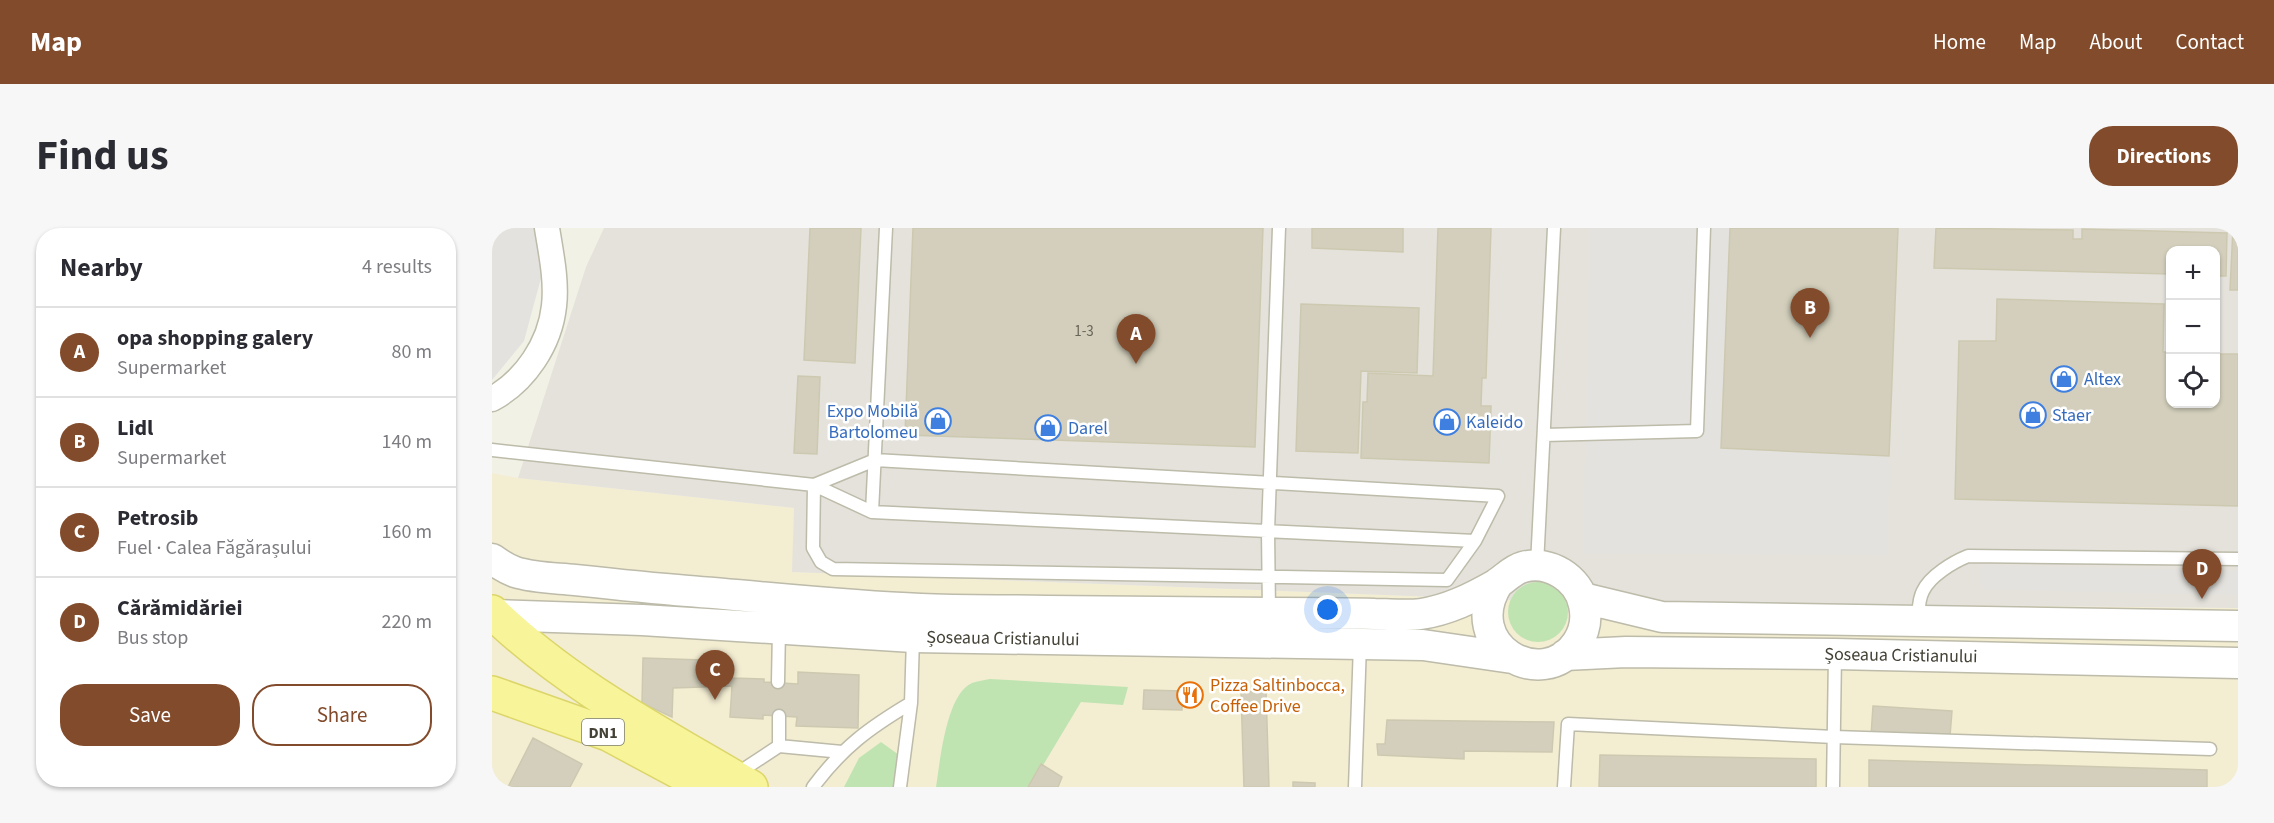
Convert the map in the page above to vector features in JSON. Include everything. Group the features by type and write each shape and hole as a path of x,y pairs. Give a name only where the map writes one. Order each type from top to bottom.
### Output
{"main road":[{"name":"DN1","path":"493,614 550,662 730,783"},
{"name":"DN1","path":"492,693 608,734 730,783"}],"street":[{"path":"492,399 526,371 543,345 554,307 553,272 547,228"},
{"name":"Șoseaua Cristianului","path":"492,559 512,571 532,576 921,609 1269,613 1421,614 1457,605 1498,583 1509,573 1522,567 1537,566"},
{"path":"1537,566 1552,568 1565,574 1576,585 1583,598 1586,614 1584,630 1576,644 1565,655"},
{"path":"1498,583 1489,602 1487,624 1500,649 1512,658"},
{"name":"Șoseaua Cristianului","path":"1583,598 1662,617 2238,626"},
{"name":"Șoseaua Cristianului","path":"493,614 642,620 913,637 1423,645 1539,664 1552,662 1565,655 1626,652 2238,663"}],"lane":[{"path":"872,512 886,228"},
{"path":"1269,613 1268,531 1279,228"},
{"path":"1537,566 1554,228"},
{"path":"1544,435 1697,431 1704,228"},
{"path":"492,450 814,484 872,512 1475,541"},
{"path":"874,460 1498,496 1475,541 1447,580 833,569 821,562 813,548 814,484 874,460"},
{"path":"1918,620 1919,602 1923,589 1950,564 1968,556 2238,559"},
{"path":"778,682 779,629"},
{"path":"900,787 911,703 913,637"},
{"path":"1355,787 1360,644"},
{"path":"1833,787 1835,654"},
{"path":"813,787 831,762 855,739 911,703"},
{"path":"779,716 779,746"},
{"path":"1564,787 1568,724 1834,737 2210,749"},
{"path":"730,783 779,746 842,752"}],"shaded area":[{"path":"492,228 534,228 544,267 524,341 492,380"},
{"path":"604,228 2238,228 2238,608 1540,601 792,572 794,508 518,478 586,267"},
{"path":"1590,228 1730,228 1721,448 1889,456 1887,555 1583,553"},
{"path":"492,473 518,478 794,508 793,572 1540,601 2238,608 2238,787 492,787"},
{"path":"1982,565 2238,571 2238,595 1981,589"}],"green space":[{"path":"1532,582 1544,582 1555,587 1563,595 1568,612 1566,624 1555,637 1544,642 1532,642 1521,637 1513,629 1508,618 1508,606 1513,595 1521,587"},
{"path":"990,679 1128,687 1123,705 1081,702 1030,787 936,787 942,746 956,700 972,683"},
{"path":"881,742 899,755 893,787 844,787 859,758"}],"building":[{"path":"810,228 861,228 855,363 804,360"},
{"path":"913,228 1263,228 1255,447 905,435"},
{"path":"1312,228 1403,228 1403,252 1312,248"},
{"path":"1438,228 1491,228 1486,378 1482,378 1481,406 1491,406 1489,463 1361,458 1363,402 1367,402 1368,373 1433,376"},
{"path":"1730,228 1898,228 1889,456 1721,448"},
{"path":"1936,228 2073,230 2073,239 2082,239 2082,229 2227,233 2226,276 2220,276 2220,246 2166,246 2166,274 1934,268"},
{"path":"2233,228 2238,228 2238,290 2230,290"},
{"name":"Altex","path":"1997,299 2164,304 2163,352 2166,352 2166,408 2220,408 2220,354 2238,354 2238,506 1955,499 1959,341 1996,341"},
{"path":"1301,304 1419,308 1417,373 1361,371 1358,453 1296,451"},
{"path":"798,376 820,377 817,454 794,453"},
{"path":"643,658 732,661 732,678 764,679 764,682 798,684 798,672 859,675 858,728 796,726 797,717 763,715 763,719 730,717 732,686 673,688 672,717 642,703"},
{"path":"1144,690 1182,691 1182,710 1143,709"},
{"path":"1266,691 1269,787 1244,787 1241,692"},
{"path":"1873,706 1952,711 1950,736 1871,736"},
{"path":"1387,720 1554,722 1552,752 1464,751 1464,759 1378,755 1377,744 1385,744"},
{"path":"533,738 582,764 570,787 508,787"},
{"path":"1600,755 1816,759 1816,787 1599,787"},
{"path":"1869,760 2207,770 2207,787 1869,787"},
{"path":"1041,764 1062,777 1058,787 1028,787"},
{"path":"1293,782 1315,783 1315,787 1293,787"}],"place":[{"name":"Lidl","path":"1810,338"},
{"name":"opa shopping galery","path":"1136,364"},
{"name":"Altex","path":"2064,379"},
{"name":"Staer","path":"2033,415"},
{"name":"Expo Mobilă Bartolomeu","path":"938,421"},
{"name":"Kaleido","path":"1447,422"},
{"name":"Darel","path":"1048,428"},
{"name":"Cărămidăriei","path":"2202,599"},
{"name":"Pizza Saltinbocca, Coffee Drive","path":"1190,695"},
{"name":"Petrosib","path":"715,700"}]}
